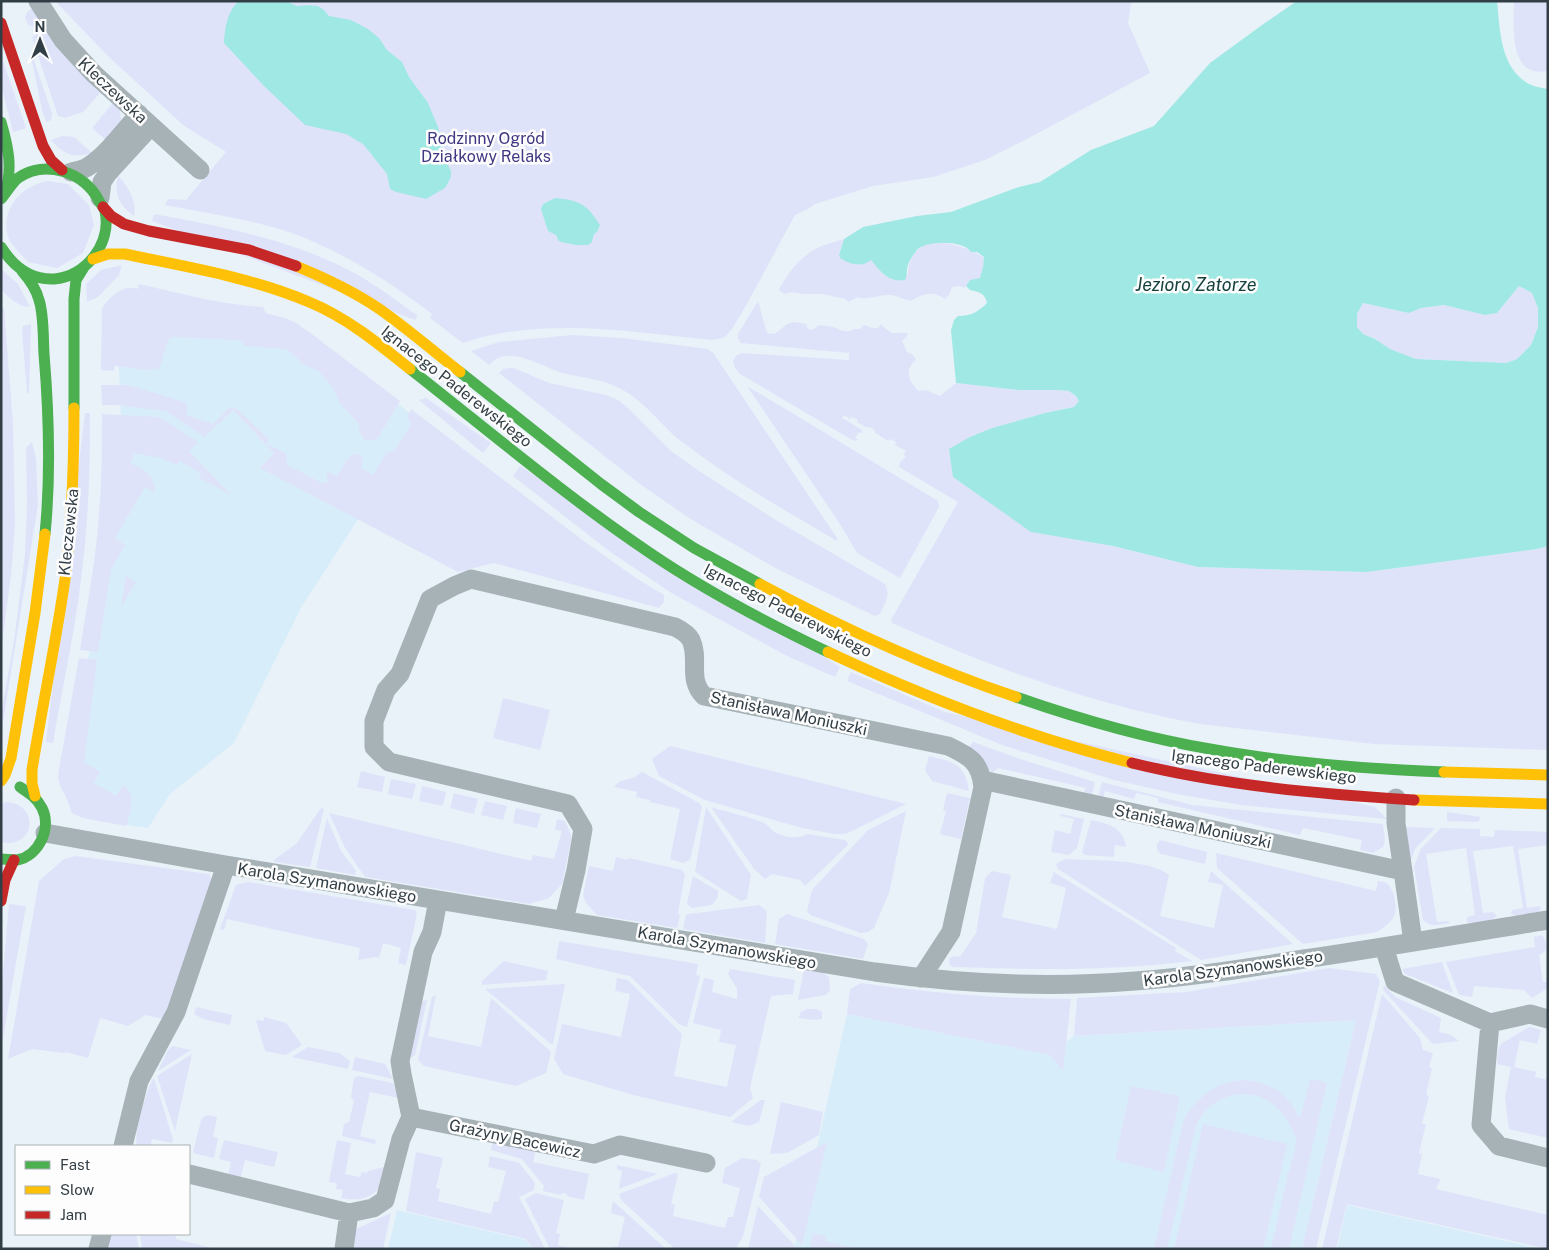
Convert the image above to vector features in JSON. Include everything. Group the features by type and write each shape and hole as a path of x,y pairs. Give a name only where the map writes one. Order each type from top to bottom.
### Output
{"main road":[{"path":"1,23 43,146 51,160 66,171"},
{"path":"1,122 10,155 10,178 2,197"},
{"path":"2,197 18,179 34,171 53,168 66,171"},
{"name":"Ignacego Paderewskiego","path":"66,171 85,180 111,216 124,224 265,254 314,273 352,291 396,321 606,488 650,520 699,551 773,592 872,640 938,668 1058,711 1120,730 1193,747 1263,757 1360,767 1446,773 1548,775"},
{"path":"22,271 49,279 68,276 84,267 99,250 104,234 106,218 101,202"},
{"name":"Kleczewska","path":"1,247 9,260 22,271 34,286 40,302 49,419 48,503 38,596 11,758 1,781"},
{"name":"Ignacego Paderewskiego","path":"93,259 108,254 125,254 238,278 291,294 326,310 373,340 581,504 659,560 765,620 857,665 924,694 1003,723 1083,749 1164,770 1246,784 1302,790 1396,798 1548,804"},
{"name":"Kleczewska","path":"45,833 46,815 35,796 32,770 60,607 70,530 74,471 74,299 76,280 84,267"},
{"path":"1,787 20,787 35,796"},
{"path":"1,859 14,860 22,858 39,845 45,833"},
{"path":"1,901 5,880 14,860"}],"street":[{"name":"Kleczewska","path":"38,1 53,26 76,55 109,89 200,170"},
{"path":"66,171 85,169 90,166 145,120"},
{"path":"101,202 102,182 145,120"},
{"name":"Stanisława Moniuszki","path":"564,920 584,829 568,804 388,762 374,747 374,721 386,690 400,674 430,600 454,586 471,579 676,627 691,640 696,683 704,696 948,746 966,755 976,764 982,780 1403,872"},
{"path":"921,978 951,932 983,787 982,780"},
{"path":"1396,798 1396,823 1412,942 1548,920"},
{"name":"Karola Szymanowskiego","path":"45,833 226,865 874,972 921,978 997,984 1075,984 1134,981 1196,976 1412,942"},
{"path":"123,1145 139,1081 176,1012 226,865"},
{"path":"190,1174 349,1213 373,1208 385,1200 401,1139 411,1117 400,1062 423,952 432,932 438,900"},
{"path":"1384,947 1395,982 1490,1023 1530,1014 1548,1019"},
{"path":"1490,1023 1482,1125 1499,1146 1548,1158"},
{"name":"Grażyny Bacewicz","path":"411,1117 594,1154 620,1144 706,1163"},
{"path":"344,1249 349,1213"},
{"path":"98,1249 102,1235"}],"shaded area":[{"path":"237,311 303,333 421,421 301,608 234,743 170,794 148,828 119,824 70,777 122,439 118,348"},
{"path":"847,1014 1050,1055 1074,1036 1356,1020 1302,1249 794,1249"},
{"path":"1347,1205 1541,1249 1337,1249"},
{"path":"397,1210 526,1240 531,1249 388,1249"}],"green space":[{"name":"Rodzinny Ogród Działkowy Relaks","path":"55,1 1134,1 1131,4 1128,23 1150,73 985,160 933,177 873,186 815,204 795,215 748,302 725,337 713,340 619,330 556,328 524,330 493,335 463,343 430,318 432,314 402,292 372,272 324,246 273,227 165,205 168,199 186,200 226,152 183,125 109,57"},
{"path":"1514,1 1548,1 1548,71 1535,71 1526,67 1520,59 1514,36"},
{"path":"31,9 34,10 101,92 83,112 65,118 58,116 32,37 36,35 32,25 29,26 25,18 27,12"},
{"path":"1,55 26,128 13,132 1,85"},
{"path":"31,57 33,58 52,113 51,120 46,122 42,110"},
{"path":"113,103 120,110 121,121 107,141 92,128"},
{"path":"62,136 74,137 92,153 74,155 64,152 51,140"},
{"path":"118,176 131,194 135,211 134,216 121,204 117,194"},
{"path":"48,181 68,184 89,205 94,225 83,253 57,268 28,262 8,237 6,227 10,208 15,200 38,183"},
{"path":"154,214 259,236 309,253 358,275 418,316 415,320 152,221"},
{"path":"844,239 839,255 846,261 871,260 908,275 911,261 921,247 939,243 959,246 984,258 982,274 980,278 970,280 964,288 960,286 952,287 945,299 941,296 928,294 919,296 911,301 887,295 858,297 849,302 845,299 823,294 792,292 784,294 779,290 790,272 811,251"},
{"path":"122,265 119,275 98,297 87,302 86,284 101,270"},
{"path":"1,269 18,284 30,307 18,304 1,290"},
{"path":"139,284 216,301 263,307 266,313 296,323 400,401 378,438 369,441 364,439 360,433 358,423 338,401 331,385 318,371 303,364 287,349 246,346 239,340 172,337 168,340 159,370 155,368 142,370 114,366 114,371 101,370 103,306 121,290 127,288 137,289"},
{"path":"1519,286 1532,293 1538,308 1538,327 1531,345 1517,359 1506,363 1416,359 1390,349 1363,334 1357,327 1357,314 1363,303 1409,313 1421,308 1444,305 1485,315 1497,313"},
{"path":"758,301 767,333 775,334 787,324 794,322 806,324 808,329 812,330 819,325 846,331 860,329 864,325 878,328 881,324 888,331 907,333 908,335 902,341 907,352 916,359 912,363 909,376 919,391 926,390 940,396 956,383 1019,390 1069,391 1076,396 1079,401 1074,407 992,428 970,437 953,477 1032,532 1113,546 1198,567 1367,572 1548,546 1548,750 1374,744 1200,724 1121,706 1043,683 967,655 892,623 891,620 958,502 899,467 900,462 906,457 904,454 906,451 895,445 896,442 890,439 888,441 874,432 875,430 857,422 858,420 852,417 850,419 844,415 842,419 862,430 862,433 859,432 855,438 858,440 854,441 740,374 735,368 733,361 741,353 849,360 849,353 741,343 738,334"},
{"path":"1,307 4,308 13,423 15,525 11,575 1,651"},
{"path":"31,324 29,393 27,393 22,331 23,326"},
{"path":"572,335 622,338 708,349 714,354 837,538 837,541 758,494 700,455 673,435 638,400 621,389 600,381 563,373 518,357 503,357 489,365 471,351 499,342"},
{"path":"514,368 549,383 606,395 618,400 671,451 699,471 774,519 885,584 887,596 880,614 875,616 777,569 689,518 640,484 499,373 503,369"},
{"path":"101,385 128,385 185,402 188,407 186,415 213,424 229,408 237,409 269,439 267,444 286,453 287,465 322,483 327,482 328,472 337,476 347,459 353,454 361,455 363,461 361,468 373,475 386,453 394,451 411,425 407,417 411,409 585,542 664,595 664,602 659,608 494,563 458,572 260,468 274,453 233,410 204,437 166,411 102,405"},
{"path":"747,386 938,501 939,507 900,578 857,553 840,524"},
{"path":"426,398 491,443 483,453 419,400"},
{"path":"85,413 90,413 90,450 85,543 70,653 53,743 46,742"},
{"path":"102,414 159,417 198,442 189,451 231,495 198,477 201,473 180,461 177,465 161,458 134,453 131,464 149,474 155,488 155,493 145,487 115,538 125,545 111,570 98,652 80,650 98,531"},
{"path":"32,442 36,458 38,505 1,734 1,714 14,641 25,554 27,505 26,448"},
{"path":"520,466 840,667 835,677 785,655 673,594 609,551 513,476"},
{"path":"126,576 136,582 121,607"},
{"path":"79,658 97,660 84,762 100,772 94,783 116,796 123,785 130,792 131,806 126,826 83,818 72,813 60,786 59,769"},
{"path":"851,672 945,712 1375,807 1387,819 1241,805 1177,794 1114,780 1002,745 847,681"},
{"path":"503,698 550,710 540,750 493,738"},
{"path":"973,742 1026,761 1095,782 1092,795 1084,793 1086,788 998,768 992,773 969,747"},
{"path":"670,746 906,804 848,833 834,834 802,828 705,800 659,776 652,759"},
{"path":"929,756 951,762 961,769 969,791 932,781 925,770"},
{"path":"361,771 385,777 382,792 357,787"},
{"path":"642,772 699,803 702,807 690,860 683,863 670,859 680,809 650,802 650,800 636,797 637,792 614,787 619,782 635,777"},
{"path":"391,779 416,784 412,799 388,794"},
{"path":"1102,782 1192,805 1383,824 1385,840 1383,847 1373,853 1360,850 1362,840 1303,828 1300,835 1158,802 1158,798 1136,793 1134,799 1105,791 1103,798 1098,797"},
{"path":"422,786 446,792 443,806 419,801"},
{"path":"454,793 478,799 474,814 450,808"},
{"path":"947,793 970,798 961,839 940,834 946,811 943,810"},
{"path":"485,801 507,806 503,820 481,815"},
{"path":"6,802 17,805 25,810 29,818 27,833 21,839 12,843 1,842 1,804"},
{"path":"706,807 751,875 747,899 741,901 695,872"},
{"path":"711,807 759,821 781,835 799,837 807,834 845,840 848,843 805,886 800,880 772,874 765,879 754,869"},
{"path":"321,808 324,809 310,867 274,862 274,860 297,843"},
{"path":"516,808 541,814 537,828 513,823"},
{"path":"906,811 889,893 874,928 868,932 861,933 810,915 807,911 812,890 868,830"},
{"path":"1447,812 1481,817 1478,822 1447,821"},
{"path":"329,813 531,861 533,855 554,859 562,831 555,830 557,819 565,821 571,835 571,841 562,884 549,898 529,904 365,877 345,848"},
{"path":"1061,814 1084,819 1077,848 1069,855 1051,852 1055,830 1070,834 1074,819 1060,816"},
{"path":"327,818 341,851 356,871 355,875 316,868"},
{"path":"1091,820 1109,825 1118,830 1122,834 1126,847 1115,845 1114,857 1085,855 1082,852"},
{"path":"1404,827 1435,828 1415,849 1410,864"},
{"path":"1441,828 1480,829 1480,836 1494,837 1495,830 1548,832 1548,845 1518,849 1527,908 1540,906 1539,912 1517,916 1511,914 1512,910 1523,908 1513,846 1473,851 1483,913 1493,912 1497,916 1483,922 1467,922 1467,917 1475,915 1466,848 1426,854 1437,922 1448,921 1450,923 1432,925 1423,920 1414,867 1420,850"},
{"path":"1160,840 1207,852 1205,864 1161,854 1157,848"},
{"path":"1216,853 1376,891 1378,881 1384,882 1389,885 1395,898 1396,908 1393,919 1377,932 1303,944 1217,868"},
{"path":"76,856 209,874 212,882 174,994 163,1019 146,1015 128,1026 100,1018 88,1058 66,1052 32,1049 8,1059 39,881 64,859"},
{"path":"616,857 628,860 629,858 682,870 685,874 677,928 597,915 587,904 583,896 589,866 613,871"},
{"path":"1065,859 1134,863 1160,870 1169,875 1160,916 1214,928 1223,885 1208,882 1211,871 1293,944 1201,960 1058,869 1056,864"},
{"path":"992,871 1011,875 1002,917 1057,929 1066,888 1050,883 1054,872 1176,948 1175,951 1192,961 1133,967 1073,969 953,967 949,964 950,958 954,956 960,957 976,933 985,878"},
{"path":"693,876 718,891 718,897 712,905 692,908 687,903"},
{"path":"248,882 415,910 417,914 406,965 398,963 401,948 383,943 379,958 358,960 360,948 227,919 224,930 220,929 236,885"},
{"path":"9,904 26,906 1,1049 1,995"},
{"path":"759,905 767,911 765,943 683,929 686,915 689,914"},
{"path":"787,914 864,939 868,944 863,959 775,944 779,919"},
{"path":"1542,935 1546,947 1545,951 1539,955 1543,982 1548,982 1548,988 1532,998 1524,990 1474,986 1472,997 1459,995 1446,962 1535,947 1534,937"},
{"path":"559,941 698,964 696,975 700,976 687,1027 679,1024 630,976 556,959"},
{"path":"504,961 548,971 546,980 482,985 482,981"},
{"path":"1442,962 1453,993 1405,974 1402,969"},
{"path":"1329,968 1376,974 1380,981 1316,1249 1302,1249 1356,1020 1074,1036 1077,998 1186,992"},
{"path":"730,969 795,980 793,994 771,996 750,1088 753,1098 730,1117 633,1095 563,1074 554,1059 562,1024 621,1037 630,994 615,991 617,978 628,980 682,1034 674,1076 727,1087 736,1045 719,1042 721,1030 693,1023 704,978 714,980 712,992 737,999 737,989 728,974"},
{"path":"804,969 814,970 829,977 830,991 825,995 798,1000"},
{"path":"861,983 966,995 1071,999 1063,1071 1050,1055 847,1014 850,989"},
{"path":"565,984 553,1044 485,989"},
{"path":"1384,985 1395,997 1441,1018 1439,1032 1451,1035 1459,1041 1433,1044 1383,990"},
{"path":"1382,994 1420,1038 1423,1050 1433,1053 1429,1067 1432,1068 1426,1095 1429,1096 1422,1124 1426,1124 1419,1153 1422,1154 1418,1174 1441,1179 1436,1189 1548,1215 1548,1249 1347,1204 1336,1249 1322,1249"},
{"path":"436,995 428,1036 481,1047 491,998 551,1052 546,1073 516,1086 424,1066 418,1060 432,997"},
{"path":"427,1000 415,1055 406,1058 417,1003"},
{"path":"196,1007 232,1015 230,1025 203,1019 194,1014"},
{"path":"807,1009 817,1009 822,1012 822,1019 798,1018 801,1012"},
{"path":"264,1017 286,1023 302,1045 286,1055 265,1051 256,1020 264,1021"},
{"path":"1529,1027 1541,1030 1537,1044 1520,1040 1514,1067 1536,1072 1535,1077 1548,1080 1548,1138 1509,1129 1505,1097 1511,1067 1497,1064 1498,1051 1501,1044"},
{"path":"172,1046 191,1050 158,1071 168,1050"},
{"path":"308,1047 339,1053 350,1061 348,1069 292,1057"},
{"path":"192,1054 175,1131 157,1076"},
{"path":"355,1057 385,1064 393,1079 352,1070"},
{"path":"358,1076 393,1083 398,1098 370,1092 360,1136 376,1140 375,1144 342,1136 344,1124 349,1122 354,1101 351,1097 354,1078"},
{"path":"154,1078 173,1139 172,1143 152,1139 150,1145 137,1145 141,1111"},
{"path":"1310,1079 1327,1083 1289,1249 1271,1249 1295,1149 1295,1136 1289,1123 1279,1110 1268,1101 1255,1096 1241,1094 1228,1096 1215,1103 1205,1112 1196,1126 1167,1249 1154,1249 1183,1122 1190,1109 1211,1090 1223,1084 1250,1081 1264,1084 1278,1091 1288,1100 1300,1118"},
{"path":"1131,1086 1180,1096 1164,1172 1115,1160"},
{"path":"761,1100 765,1100 759,1122 749,1126 731,1122"},
{"path":"781,1102 823,1112 819,1135 787,1153 770,1154"},
{"path":"208,1115 217,1117 213,1137 218,1138 214,1158 193,1153 201,1120"},
{"path":"1203,1124 1287,1144 1263,1249 1174,1249"},
{"path":"224,1140 278,1152 274,1167 245,1160 240,1179 228,1176 231,1162 219,1159"},
{"path":"337,1140 351,1143 345,1174 360,1177 362,1172 367,1173 368,1171 384,1167 381,1184 369,1196 358,1199 341,1198 343,1190 336,1189 337,1183 329,1182"},
{"path":"493,1140 536,1150 533,1162 589,1174 584,1200 567,1196 567,1194 562,1193 561,1195 543,1191 544,1186 522,1159 491,1150"},
{"path":"827,1142 802,1245 759,1197 764,1177"},
{"path":"416,1152 443,1158 436,1188 440,1189 438,1201 491,1214 494,1201 498,1202 506,1171 488,1167 490,1156 519,1163 535,1183 534,1190 519,1197 545,1249 532,1249 526,1239 406,1211"},
{"path":"742,1158 757,1160 761,1164 743,1236 736,1249 675,1249 621,1200 619,1194 675,1173 678,1174 671,1204 675,1205 673,1216 725,1228 728,1217 733,1217 740,1188 722,1183 725,1168"},
{"path":"617,1165 658,1174 619,1189 622,1171 617,1169"},
{"path":"536,1193 564,1200 556,1233 560,1234 558,1245 573,1249 550,1249 525,1199"},
{"path":"613,1201 666,1249 613,1249 613,1246 618,1247 625,1217 611,1213"},
{"path":"758,1206 797,1248 797,1249 748,1249"},
{"path":"391,1213 383,1249 352,1247 354,1230"},
{"path":"813,1233 826,1236 825,1241 857,1249 810,1249"},
{"path":"110,1235 136,1235 139,1249 108,1249"},
{"path":"140,1235 176,1236 176,1239 216,1249 142,1249"}],"water":[{"path":"239,1 286,1 297,6 318,6 329,16 351,20 368,29 379,38 387,50 402,62 409,77 428,103 438,127 445,159 451,171 451,177 445,188 426,199 396,192 390,189 387,174 363,144 346,134 305,125 263,85 224,43 229,15"},
{"name":"Jezioro Zatorze","path":"1297,1 1497,1 1503,47 1512,68 1519,77 1529,84 1548,89 1548,546 1367,572 1198,567 1113,546 1031,532 953,477 949,449 970,437 992,428 1074,407 1079,401 1069,391 1019,390 956,383 951,330 954,320 958,316 974,313 987,303 983,295 970,290 966,286 970,280 980,278 984,257 977,252 971,252 960,245 944,243 935,243 921,247 916,251 909,263 905,280 894,280 886,276 871,260 864,264 856,264 840,258 839,255 844,239 863,227 917,216 951,212 1019,187 1040,182 1091,150 1154,126 1210,63","holes":["1519,286 1532,293 1538,308 1538,327 1531,345 1517,359 1506,363 1416,359 1390,349 1363,334 1357,327 1357,314 1363,303 1409,313 1421,308 1444,305 1485,315 1497,313"]},
{"path":"555,198 582,204 591,212 600,225 594,234 592,242 588,245 576,245 561,242 556,235 548,231 541,209 543,204"}],"traffic: fast":[{"path":"1,122 9,157 9,175 5,193"},
{"path":"1,199 18,178 29,172 52,169 74,176 84,182 93,191 105,210 106,223 104,235 94,256 86,265 66,277 45,279 30,274 17,266 1,247"},
{"path":"74,408 74,299 76,280 84,267"},
{"path":"22,271 36,292 43,319 49,444 45,534"},
{"path":"410,369 558,487 650,553 737,606 828,652"},
{"path":"460,372 639,512 694,548 760,584"},
{"path":"1016,697 1112,727 1210,749 1327,765 1444,772"},
{"path":"1,859 17,860 25,857 32,853 42,840 45,824 42,808 30,794 20,787"}],"traffic: slow":[{"path":"93,259 108,254 125,254 241,279 287,293 323,308 349,323 410,369"},
{"path":"296,266 338,285 378,308 460,372"},
{"path":"35,796 32,770 65,579 72,494 74,408"},
{"path":"1,781 11,758 35,613 45,534"},
{"path":"760,584 885,646 950,673 1016,697"},
{"path":"828,652 902,685 1016,729 1132,763"},
{"path":"1444,772 1548,775"},
{"path":"1414,800 1548,804"}],"traffic: jam":[{"path":"1,23 43,146 51,160 62,170"},
{"path":"103,207 111,216 124,224 149,231 249,250 296,266"},
{"path":"1132,763 1202,778 1273,788 1414,800"},
{"path":"1,901 5,880 14,860"}]}
